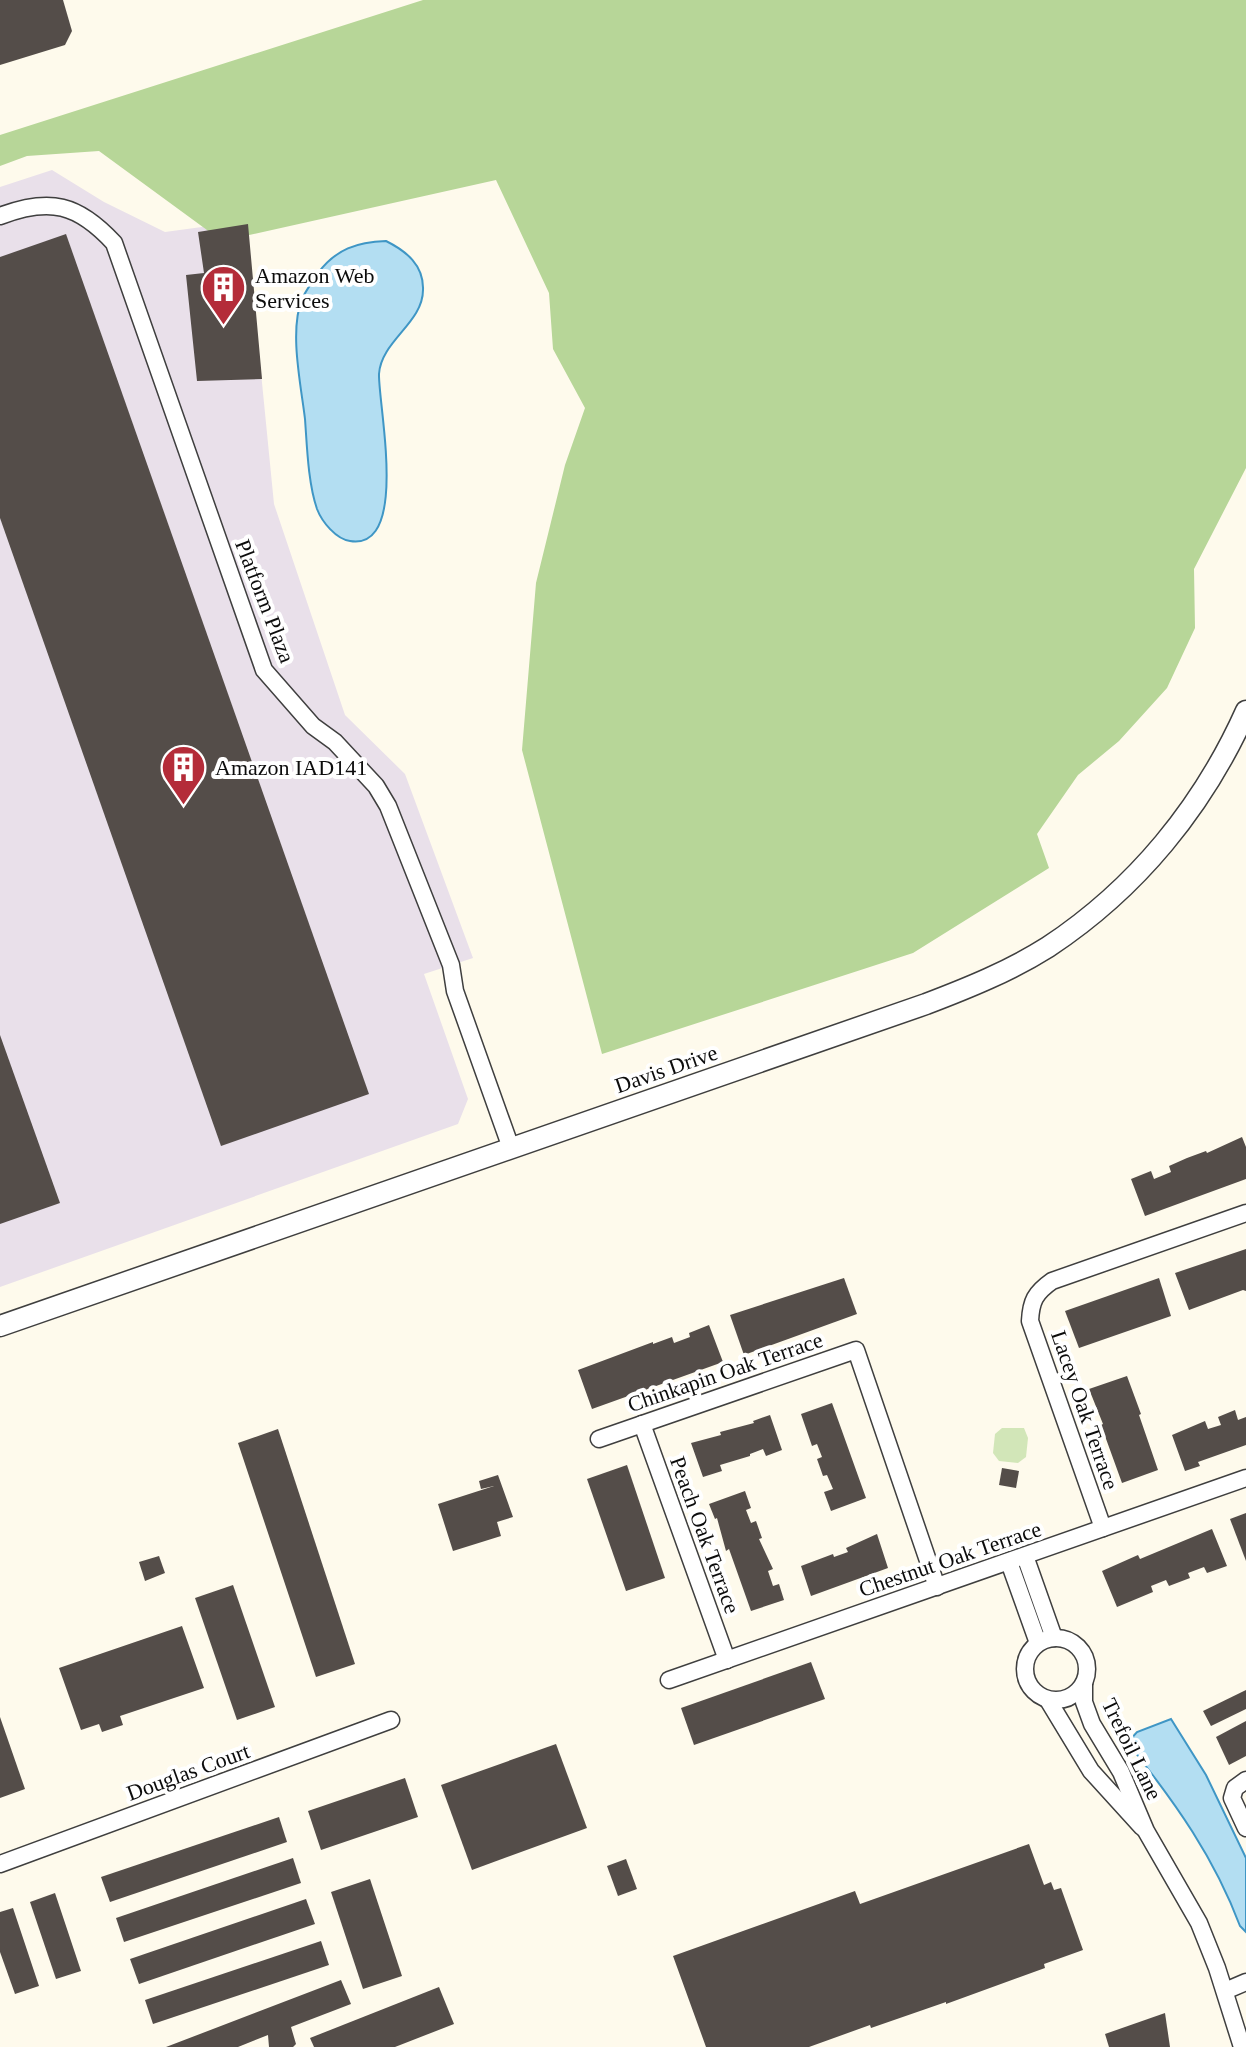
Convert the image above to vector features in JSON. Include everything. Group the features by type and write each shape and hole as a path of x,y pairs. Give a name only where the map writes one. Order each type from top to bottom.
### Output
{"street":[{"name":"Platform Plaza","path":"0,216 35,205 53,204 72,210 88,220 114,243 264,670 313,726 361,767 388,806 451,965 455,991 511,1148"},
{"name":"Davis Drive","path":"0,1326 926,1004 1010,968 1082,923 1129,883 1159,852 1199,797 1246,711"},
{"name":"Lacey Oak Terrace","path":"1103,1528 1030,1321 1031,1302 1052,1281 1246,1213"},
{"name":"Chinkapin Oak Terrace","path":"599,1439 856,1350 937,1587"},
{"name":"Peach Oak Terrace","path":"642,1424 727,1660"},
{"name":"Chestnut Oak Terrace","path":"669,1680 1246,1478"},
{"path":"1025,1556 1046,1641"},
{"path":"1009,1562 1046,1641"},
{"name":"Trefoil Lane","path":"1146,1831 1091,1771 1048,1700 1031,1689 1026,1680 1026,1659 1046,1641 1068,1640 1084,1654 1087,1664 1084,1702 1092,1724 1121,1772 1146,1831 1199,1923 1242,2047"},
{"name":"Trefoil Lane","path":"1048,1700 1068,1698 1084,1684"},
{"name":"Douglas Court","path":"0,1864 391,1720"},
{"path":"1246,1780 1232,1793 1246,1828"},
{"path":"1225,1991 1246,1982"}],"shaded area":[{"path":"52,170 104,202 165,232 246,221 274,504 345,715 405,774 473,958 424,974 468,1099 458,1124 0,1287 0,187"}],"green space":[{"path":"423,0 1246,0 1246,468 1194,569 1195,628 1167,688 1119,741 1078,775 1037,834 1049,868 913,953 602,1054 522,750 536,583 565,465 585,408 553,349 549,293 496,180 222,241 99,151 27,156 0,166 0,135"},
{"path":"1002,1428 1024,1428 1028,1438 1026,1457 1018,1463 999,1461 993,1453 995,1434"}],"water":[{"path":"386,241 400,249 417,266 423,290 416,312 381,362 379,374 387,472 380,523 368,538 350,541 340,537 326,524 314,499 296,326 302,299 318,273 332,258 348,248"},
{"path":"1171,1719 1206,1775 1246,1858 1246,1932 1240,1926 1193,1832 1131,1747 1129,1741 1137,1732"}],"building":[{"path":"0,0 63,0 72,31 65,45 0,65"},
{"name":"Amazon Web Services","path":"248,224 262,379 197,381 186,275 204,273 198,232"},
{"name":"Amazon IAD141","path":"66,234 369,1094 221,1146 0,518 0,257"},
{"path":"0,1035 60,1203 0,1224"},
{"path":"1242,1137 1246,1147 1246,1179 1145,1216 1131,1179 1151,1171 1154,1179 1171,1172 1169,1166"},
{"path":"1246,1249 1246,1291 1189,1310 1175,1273"},
{"path":"844,1278 857,1314 744,1355 730,1315"},
{"path":"1159,1278 1171,1316 1079,1348 1065,1311"},
{"path":"709,1325 723,1362 592,1409 578,1370 653,1342 672,1337 674,1343"},
{"path":"1127,1376 1158,1470 1122,1483 1089,1389"},
{"path":"832,1403 866,1498 831,1511 824,1492 833,1489 827,1475 823,1476 817,1459 822,1457 817,1444 812,1446 801,1414"},
{"path":"1235,1410 1238,1420 1246,1417 1246,1445 1198,1462 1200,1466 1185,1471 1172,1435 1205,1421 1208,1429 1221,1425 1218,1417"},
{"path":"770,1415 782,1450 766,1456 763,1449 720,1465 722,1471 703,1477 691,1443 721,1435 720,1432 754,1423"},
{"path":"278,1429 355,1664 316,1677 238,1443"},
{"path":"627,1465 665,1578 626,1591 587,1479"},
{"path":"1002,1468 1019,1471 1016,1488 999,1485"},
{"path":"498,1475 513,1517 497,1522 501,1536 453,1551 438,1504 494,1486 481,1489 479,1481"},
{"path":"745,1491 751,1508 746,1510 751,1523 756,1521 762,1538 759,1539 773,1569 768,1571 773,1586 779,1584 784,1600 751,1611 709,1504"},
{"path":"1246,1513 1246,1561 1230,1519"},
{"path":"1212,1529 1227,1566 1207,1573 1204,1567 1188,1573 1190,1578 1169,1586 1166,1580 1151,1586 1153,1592 1117,1607 1102,1571"},
{"path":"877,1534 888,1568 811,1596 801,1566 848,1552 846,1548"},
{"path":"159,1556 165,1573 145,1581 139,1562"},
{"path":"233,1585 275,1707 237,1720 195,1598"},
{"path":"182,1626 204,1688 120,1716 123,1725 102,1732 99,1724 81,1730 59,1668"},
{"path":"811,1662 825,1699 694,1745 681,1708"},
{"path":"1246,1690 1246,1709 1211,1726 1203,1711"},
{"path":"0,1717 25,1789 0,1798"},
{"path":"1246,1721 1246,1756 1229,1765 1216,1737"},
{"path":"556,1744 587,1828 472,1870 441,1785"},
{"path":"405,1778 418,1817 321,1850 308,1811"},
{"path":"279,1817 287,1842 110,1902 101,1877"},
{"path":"1029,1844 1044,1885 1051,1882 1054,1890 1061,1888 1083,1950 1044,1964 1045,1968 946,2004 871,2028 870,2025 809,2047 706,2047 673,1956 855,1891 860,1904"},
{"path":"293,1858 301,1883 124,1942 116,1918"},
{"path":"626,1859 637,1889 618,1896 607,1866"},
{"path":"370,1879 402,1976 363,1989 331,1892"},
{"path":"55,1893 81,1971 56,1979 30,1902"},
{"path":"306,1899 315,1924 139,1984 130,1959"},
{"path":"13,1908 39,1986 15,1994 0,1952 0,1912"},
{"path":"321,1941 329,1965 153,2024 145,2000"},
{"path":"341,1980 351,2004 291,2027 296,2044 293,2047 269,2047 268,2035 238,2047 166,2047"},
{"path":"439,1987 454,2024 395,2047 314,2047 310,2038"},
{"path":"1165,2013 1170,2047 1109,2047 1105,2034"}],"place":[{"name":"Amazon Web Services","path":"224,327"},
{"name":"Amazon IAD141","path":"184,806"}]}
